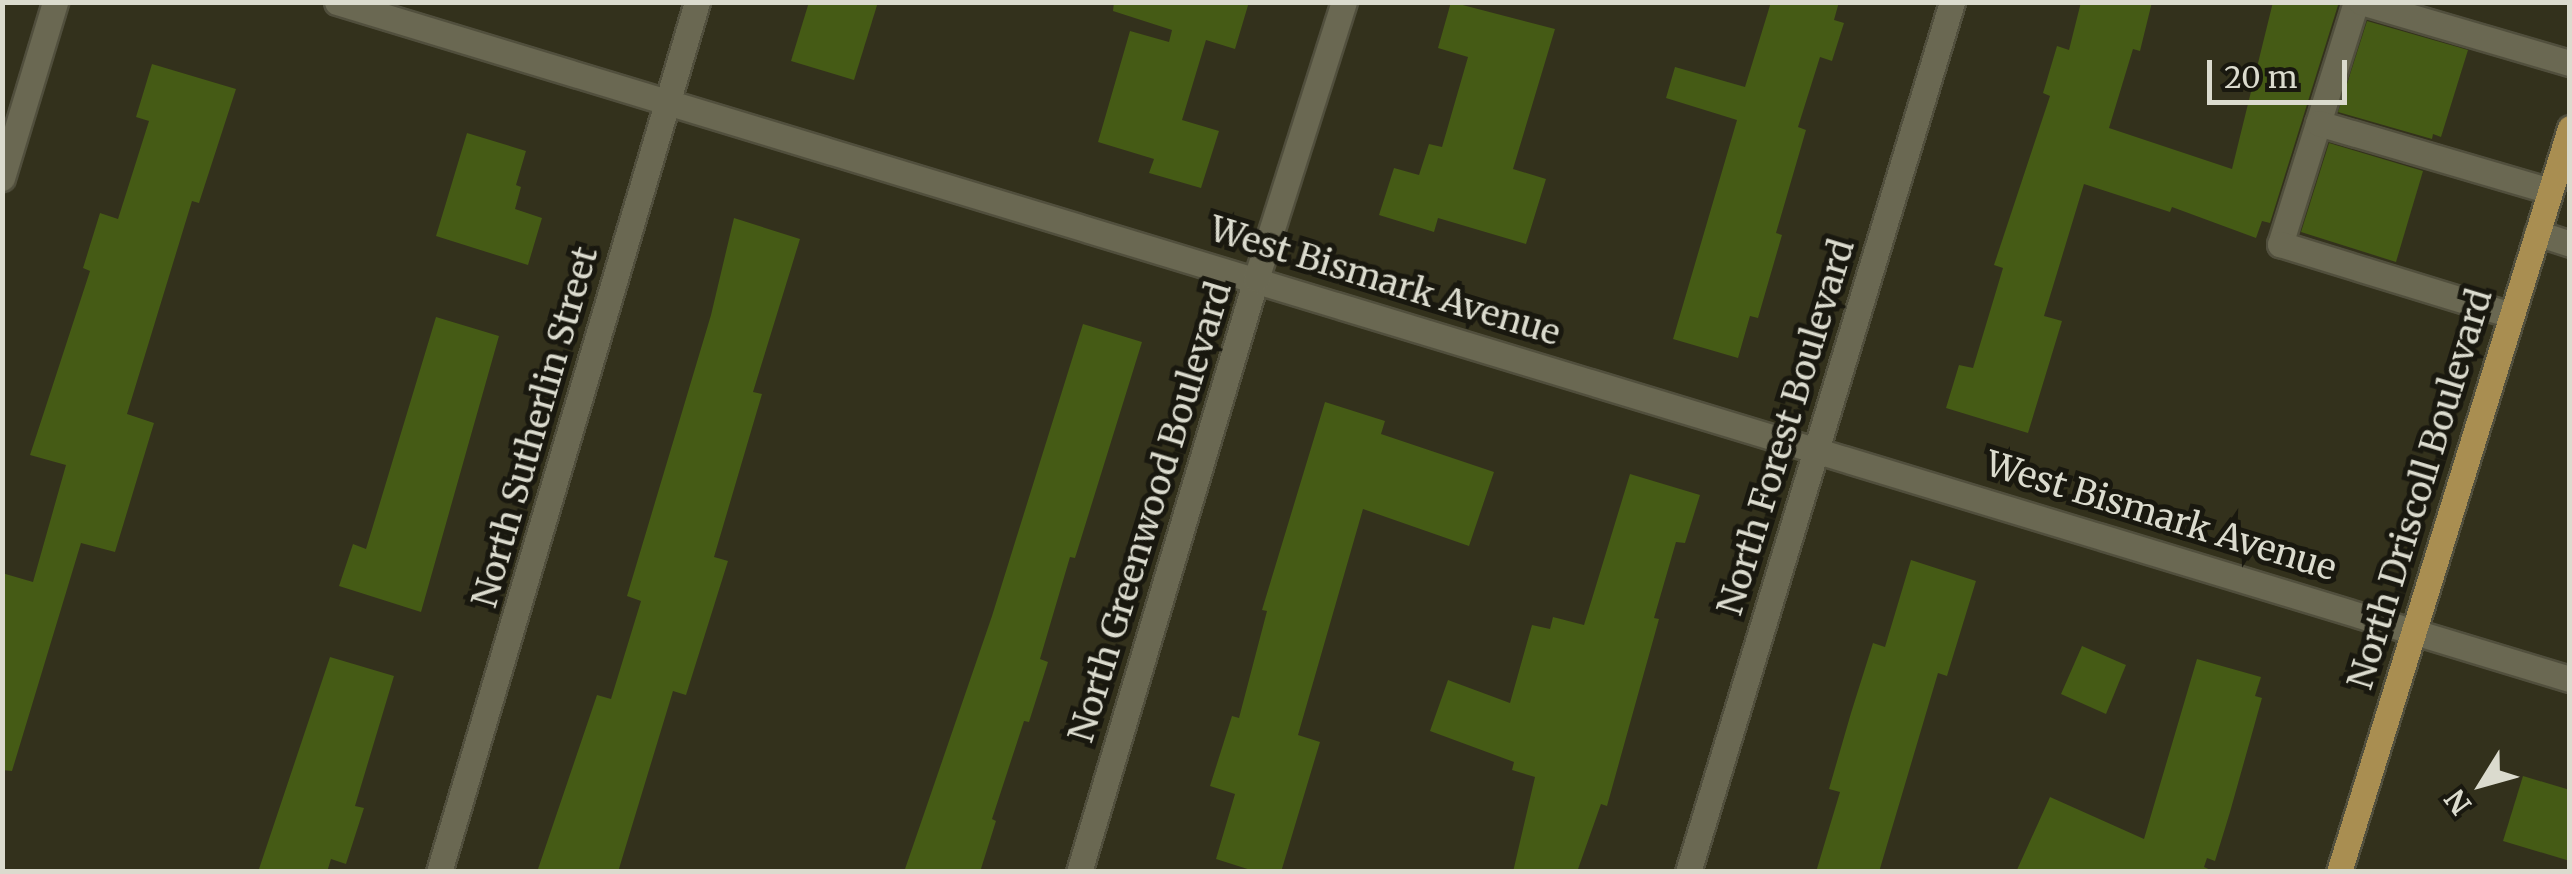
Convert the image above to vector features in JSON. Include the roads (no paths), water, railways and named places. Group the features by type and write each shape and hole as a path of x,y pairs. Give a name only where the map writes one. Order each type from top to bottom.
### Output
{"main road":[{"name":"North Driscoll Boulevard","path":"2339,872 2570,128"}],"street":[{"path":"2,178 55,2"},
{"name":"West Bismark Avenue","path":"338,2 666,105 1256,279 2570,679"},
{"name":"North Sutherlin Street","path":"439,872 697,2"},
{"name":"North Greenwood Boulevard","path":"1080,872 1256,279 1344,2"},
{"name":"North Forest Boulevard","path":"1688,872 1952,2"},
{"path":"2511,316 2280,244 2358,2 2570,64"},
{"path":"2318,124 2550,191"},
{"path":"2537,233 2570,244"}]}
